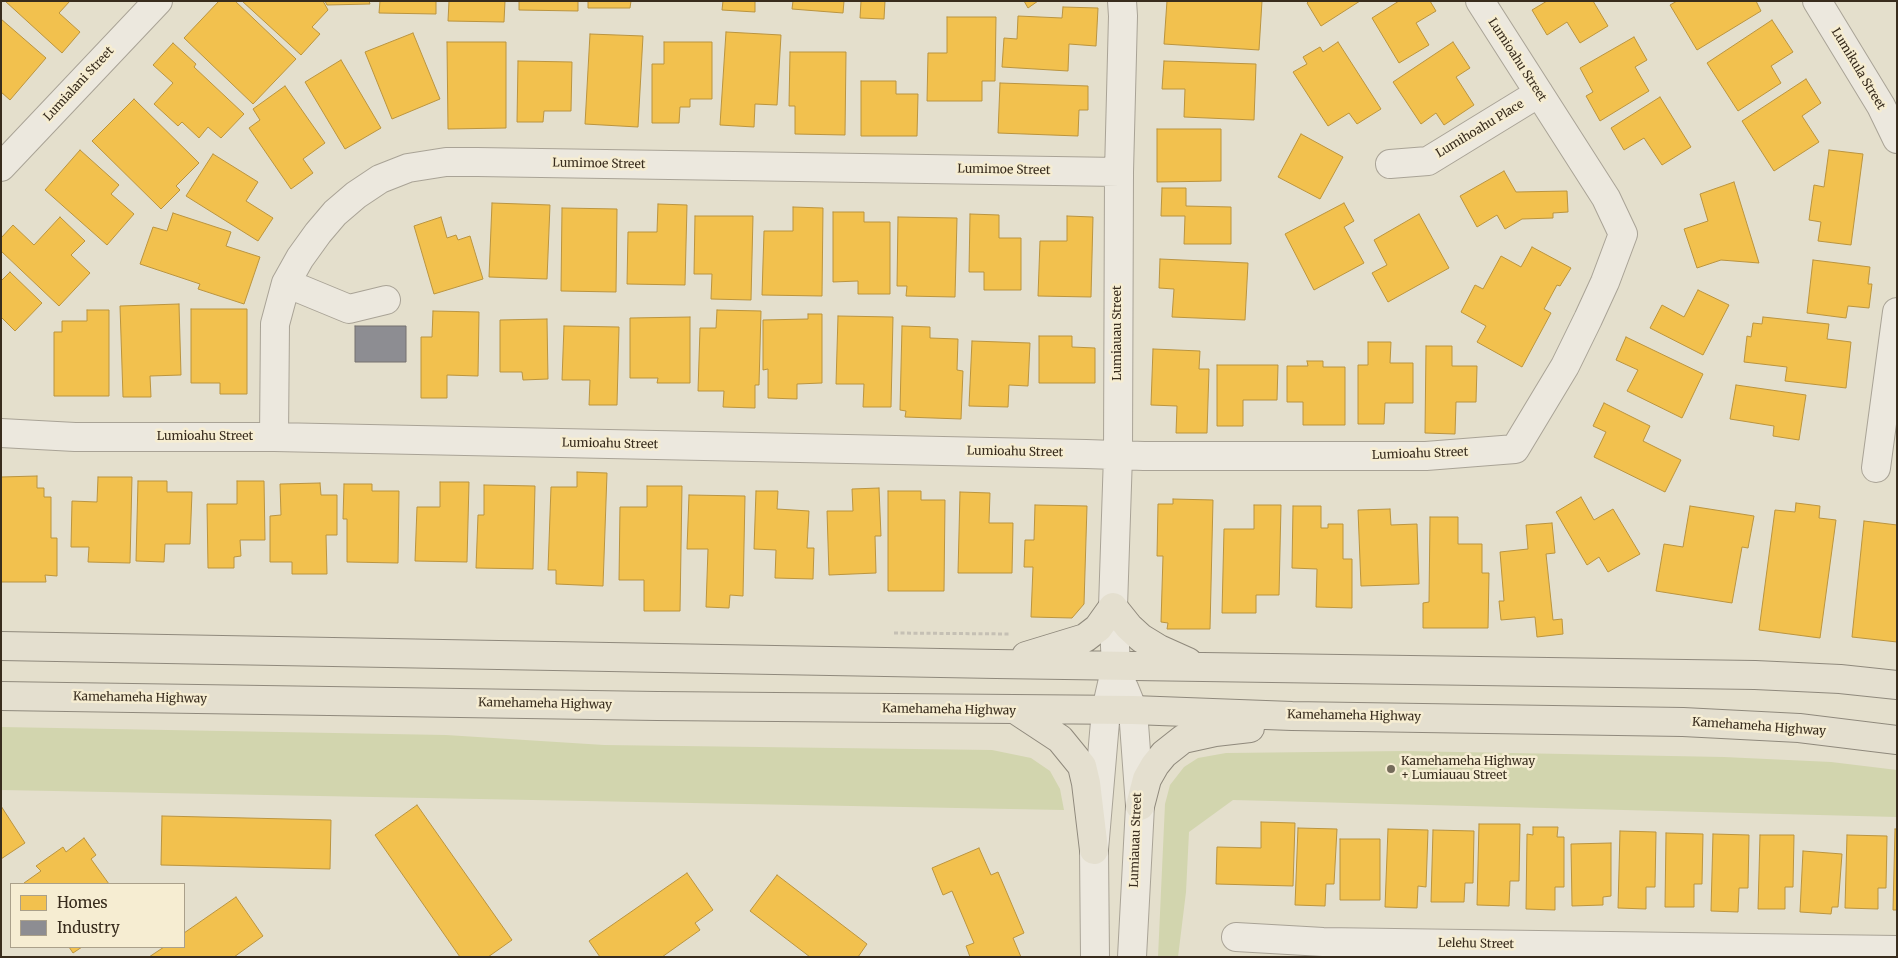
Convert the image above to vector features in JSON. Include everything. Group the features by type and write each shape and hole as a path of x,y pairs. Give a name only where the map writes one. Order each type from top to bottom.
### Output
{"main road":[{"path":"996,664 1085,638 1098,628 1113,607 1129,627 1141,638 1159,649 1196,666"},
{"path":"1,646 1116,666 1755,675 1840,679 1897,685"},
{"name":"Kamehameha Highway","path":"1,696 1133,710 1292,716 1684,722 1799,728 1897,740"},
{"path":"1016,710 1060,739 1082,766 1086,783 1094,850"},
{"path":"1140,806 1147,779 1154,765 1164,754 1183,739 1215,732 1256,728 1292,716"}],"street":[{"name":"Lumialani Street","path":"1,167 158,1"},
{"name":"Lumiauau Street","path":"1096,957 1094,850 1106,710 1116,666 1113,607 1118,455 1122,1"},
{"name":"Lumioahu Street","path":"1,433 75,437 274,437 1118,455 1426,456 1515,449 1565,366 1605,282 1623,234 1606,198 1480,1"},
{"name":"Lumikula Street","path":"1817,1 1881,106 1897,139"},
{"name":"Lumihoahu Place","path":"1390,164 1428,161 1539,93"},
{"name":"Lumimoe Street","path":"274,437 275,324 286,284 300,258 335,213 356,195 380,179 408,168 446,162 1119,172"},
{"path":"286,284 349,309 386,300"},
{"path":"1876,468 1897,312"},
{"name":"Lumiauau Street","path":"1116,666 1133,710 1140,806 1132,957"},
{"name":"Lelehu Street","path":"1236,936 1322,949 1571,952 1897,950"}],"path":[{"path":"894,633 1018,634"}],"green space":[{"path":"1,727 446,735 604,745 992,750 1031,758 1050,771 1060,789 1064,810 1,790"},
{"path":"1405,751 1724,757 1831,762 1897,770 1897,817 1233,800 1189,832 1186,892 1178,957 1158,957 1165,804 1170,785 1184,767 1198,758 1226,753"}],"building: Homes":[{"path":"5,1 70,1 59,13 80,32 62,53"},
{"path":"219,1 235,1 296,59 253,104 184,38"},
{"path":"242,1 323,1 328,10 312,27 320,34 301,55"},
{"path":"325,1 369,1 370,4 327,5"},
{"path":"380,1 436,1 436,14 379,13"},
{"path":"449,1 505,1 504,22 448,21"},
{"path":"519,1 578,1 578,11 519,10"},
{"path":"588,1 631,1 630,8 588,8"},
{"path":"723,1 755,1 755,12 722,10"},
{"path":"793,1 844,1 843,13 792,9"},
{"path":"861,1 885,1 884,19 860,18"},
{"path":"1024,1 1038,1 1028,8"},
{"path":"1167,1 1262,1 1259,50 1164,44"},
{"path":"1309,1 1360,1 1321,26 1307,3"},
{"path":"1399,1 1430,1 1436,11 1416,23 1429,45 1399,63 1372,18"},
{"path":"1547,1 1593,1 1608,26 1580,43 1567,22 1547,35 1532,10"},
{"path":"1677,1 1756,1 1761,11 1697,50 1670,5"},
{"path":"1063,7 1098,8 1096,46 1069,44 1068,71 1002,67 1004,38 1017,39 1018,16 1062,18"},
{"path":"947,17 996,17 995,81 982,81 982,101 927,101 928,53 947,53"},
{"path":"1,19 46,58 10,100 1,92"},
{"path":"1772,20 1793,52 1771,66 1781,83 1738,111 1707,63"},
{"path":"726,32 781,35 777,105 755,104 754,127 720,125"},
{"path":"413,33 440,99 392,119 365,52"},
{"path":"590,34 643,36 638,127 585,124"},
{"path":"1634,37 1647,60 1635,67 1649,91 1600,121 1586,96 1593,92 1580,68"},
{"path":"447,42 506,42 506,128 448,129"},
{"path":"664,42 712,42 712,99 690,99 690,107 680,107 679,123 652,123 652,64 664,64"},
{"path":"1338,42 1381,109 1357,124 1349,113 1328,126 1293,72 1307,64 1303,57 1320,47 1323,52"},
{"path":"1453,42 1470,68 1456,77 1474,105 1444,125 1436,113 1421,124 1393,82"},
{"path":"173,43 196,64 194,67 244,114 221,138 208,127 199,138 182,122 178,126 154,104 173,83 153,65"},
{"path":"790,52 846,52 845,135 795,134 795,106 789,106"},
{"path":"341,60 381,128 345,149 305,82"},
{"path":"518,61 572,62 571,111 544,111 543,122 517,122"},
{"path":"1164,61 1256,64 1254,120 1184,117 1185,89 1162,89"},
{"path":"1806,79 1821,103 1802,116 1819,142 1774,171 1742,121"},
{"path":"861,81 896,81 896,94 918,94 917,136 861,136"},
{"path":"1000,83 1088,86 1088,110 1079,110 1078,136 998,133"},
{"path":"285,86 325,143 303,159 313,173 291,189 249,128 260,120 253,109"},
{"path":"1660,97 1691,147 1662,165 1644,138 1624,150 1611,128"},
{"path":"134,99 199,163 176,186 180,190 161,209 92,141"},
{"path":"1157,129 1221,129 1221,181 1157,182"},
{"path":"1301,134 1343,157 1320,199 1278,177"},
{"path":"80,150 119,185 111,194 134,214 107,245 45,190"},
{"path":"1829,150 1863,154 1851,245 1818,241 1821,222 1809,220 1814,185 1824,187"},
{"path":"213,154 258,182 246,201 273,218 258,241 186,196"},
{"path":"1504,171 1516,192 1567,191 1568,212 1553,213 1553,218 1522,219 1505,229 1497,215 1477,227 1460,196"},
{"path":"1734,182 1759,263 1721,260 1697,268 1684,229 1708,221 1700,194"},
{"path":"1162,188 1186,188 1186,206 1231,207 1231,244 1184,244 1185,216 1161,216"},
{"path":"492,203 550,205 547,279 489,277"},
{"path":"1344,203 1354,221 1344,227 1364,263 1314,290 1285,234"},
{"path":"658,204 687,205 685,285 627,284 628,232 657,232"},
{"path":"793,207 823,208 822,296 762,295 764,231 793,231"},
{"path":"562,208 617,209 616,292 561,291"},
{"path":"833,212 864,212 864,222 890,222 890,294 858,294 858,281 833,282"},
{"path":"173,213 231,232 226,246 260,257 244,304 198,289 200,284 140,264 153,227 167,231"},
{"path":"970,214 999,215 999,238 1021,238 1021,290 984,290 984,272 969,272"},
{"path":"1419,214 1449,268 1388,302 1372,273 1387,265 1374,240"},
{"path":"695,216 753,216 751,300 711,299 712,274 694,274"},
{"path":"1067,216 1093,217 1091,297 1038,296 1040,241 1067,241"},
{"path":"60,217 85,241 71,255 90,273 59,306 1,251 1,238 13,225 34,245"},
{"path":"441,217 447,238 456,235 458,240 470,236 483,279 434,294 414,226"},
{"path":"898,217 957,218 955,297 906,296 907,286 897,286"},
{"path":"1532,247 1571,268 1560,286 1557,285 1544,309 1551,313 1522,367 1477,342 1486,326 1461,312 1475,285 1483,289 1501,256 1521,267"},
{"path":"1160,259 1248,263 1245,320 1172,317 1174,289 1159,288"},
{"path":"1813,260 1870,267 1868,284 1872,284 1869,308 1848,306 1846,318 1807,313"},
{"path":"10,272 42,303 15,331 1,317 1,281"},
{"path":"1698,290 1729,305 1703,355 1650,328 1662,305 1684,317"},
{"path":"179,304 181,375 150,376 151,397 123,397 120,306"},
{"path":"191,309 247,309 247,394 220,394 220,383 191,383"},
{"path":"87,310 109,310 109,396 54,396 54,332 62,332 62,321 87,321"},
{"path":"717,310 761,311 759,385 755,385 755,408 723,407 724,391 698,391 700,328 716,328"},
{"path":"433,311 479,312 478,376 447,375 447,398 421,398 421,337 432,337"},
{"path":"808,314 822,314 822,383 797,384 797,399 768,398 768,369 763,370 763,320 808,319"},
{"path":"838,316 893,317 891,407 863,407 864,384 836,384"},
{"path":"690,317 690,383 657,383 658,378 630,378 630,318"},
{"path":"1763,317 1829,324 1827,339 1851,342 1846,388 1785,381 1787,367 1744,362 1747,336 1751,337 1753,323 1762,324"},
{"path":"547,319 548,379 523,380 522,372 500,372 500,320"},
{"path":"564,326 619,327 617,405 589,405 590,380 562,380"},
{"path":"902,326 930,327 930,338 958,339 957,370 963,371 961,419 905,417 906,411 900,410"},
{"path":"1039,336 1072,336 1072,347 1095,348 1095,383 1039,383"},
{"path":"1626,337 1703,374 1682,418 1627,391 1638,370 1616,360"},
{"path":"972,341 1030,343 1028,386 1009,385 1008,407 969,406"},
{"path":"1368,342 1391,342 1390,363 1413,363 1413,403 1385,403 1384,424 1358,424 1358,365 1368,365"},
{"path":"1426,346 1452,346 1452,366 1477,366 1476,402 1456,402 1455,434 1425,433"},
{"path":"1153,349 1200,351 1199,369 1209,369 1207,433 1176,433 1177,406 1151,405"},
{"path":"1307,361 1323,361 1323,367 1345,367 1345,425 1303,425 1303,402 1287,402 1287,366 1308,366"},
{"path":"1217,365 1278,365 1277,400 1243,400 1243,426 1217,426"},
{"path":"1736,385 1806,395 1799,440 1773,436 1774,426 1730,419"},
{"path":"1604,403 1650,426 1643,441 1681,460 1665,492 1594,457 1606,432 1593,426"},
{"path":"577,472 607,473 603,586 556,584 556,570 548,570 551,487 577,487"},
{"path":"37,476 37,488 44,488 44,497 51,497 51,538 57,538 57,576 45,575 46,582 1,582 1,477"},
{"path":"98,477 132,477 130,563 88,562 89,547 71,547 72,501 97,502"},
{"path":"138,481 167,481 167,492 192,492 190,544 165,544 164,562 136,561"},
{"path":"237,481 264,481 265,540 240,540 241,556 234,557 234,568 208,568 207,504 237,504"},
{"path":"440,482 469,482 467,562 415,561 417,507 440,507"},
{"path":"320,483 321,495 337,495 337,535 326,535 327,574 292,574 292,562 270,562 270,516 281,515 280,484"},
{"path":"344,484 372,484 372,491 399,491 398,563 347,562 347,519 343,519"},
{"path":"484,485 535,486 533,569 476,568 478,515 484,515"},
{"path":"647,486 682,486 680,611 644,611 644,580 619,580 620,507 647,507"},
{"path":"879,488 881,536 875,536 876,573 829,575 827,511 853,511 852,489"},
{"path":"756,491 778,491 777,509 809,511 807,548 814,548 813,579 775,578 776,550 754,549"},
{"path":"888,491 921,491 921,500 945,500 944,591 888,591"},
{"path":"960,492 990,493 989,523 1013,523 1012,573 958,573"},
{"path":"689,495 745,496 743,596 730,595 729,608 706,607 708,549 687,549"},
{"path":"1581,497 1594,520 1613,509 1640,554 1608,572 1599,557 1587,565 1556,512"},
{"path":"1173,499 1213,500 1210,629 1167,629 1168,623 1161,622 1163,556 1157,556 1158,504 1173,504"},
{"path":"1796,503 1820,506 1819,518 1836,520 1820,638 1759,630 1775,510 1795,512"},
{"path":"1035,505 1087,506 1084,604 1072,618 1031,617 1033,567 1024,567 1025,540 1034,540"},
{"path":"1254,505 1281,505 1279,595 1256,595 1256,613 1222,613 1224,529 1254,529"},
{"path":"1293,506 1321,506 1321,528 1328,528 1328,524 1343,524 1343,559 1352,559 1352,608 1316,607 1317,569 1292,568"},
{"path":"1690,506 1754,516 1748,548 1742,547 1732,603 1656,591 1664,544 1683,547"},
{"path":"1390,509 1391,525 1417,524 1419,584 1361,586 1358,510"},
{"path":"1430,517 1458,517 1458,544 1482,544 1482,573 1489,573 1488,628 1423,628 1423,603 1429,602"},
{"path":"1864,521 1897,525 1897,642 1852,637"},
{"path":"1552,523 1555,553 1546,554 1553,620 1562,619 1563,634 1537,637 1535,617 1501,620 1499,601 1504,601 1500,552 1528,549 1526,525"},
{"path":"417,805 512,940 488,957 460,957 375,835"},
{"path":"1,806 25,843 1,859"},
{"path":"162,816 331,820 330,869 161,865"},
{"path":"1261,822 1295,823 1293,886 1216,884 1217,847 1261,848"},
{"path":"1479,824 1520,824 1519,881 1510,881 1509,906 1477,905"},
{"path":"1533,827 1558,827 1557,837 1564,837 1564,887 1555,887 1555,910 1526,909 1527,834 1533,835"},
{"path":"1298,828 1337,829 1334,884 1326,884 1325,906 1295,905"},
{"path":"1388,829 1428,830 1426,887 1418,886 1417,908 1385,907"},
{"path":"1895,829 1897,829 1897,910 1893,910"},
{"path":"1433,830 1474,831 1473,883 1465,883 1464,902 1431,902"},
{"path":"1620,831 1656,832 1655,887 1646,887 1646,909 1618,908"},
{"path":"1666,833 1703,834 1702,884 1694,884 1694,907 1665,907"},
{"path":"1713,834 1749,835 1748,888 1739,888 1738,912 1711,911"},
{"path":"1760,835 1794,835 1793,887 1785,887 1785,909 1758,909"},
{"path":"1847,835 1887,836 1886,888 1878,888 1878,909 1845,908"},
{"path":"84,838 96,855 91,859 108,883 24,883 41,871 36,866 63,847 66,852"},
{"path":"1340,839 1380,839 1380,900 1340,900"},
{"path":"1611,843 1611,896 1603,897 1603,905 1572,906 1571,844"},
{"path":"979,848 991,875 998,872 1024,933 1013,938 1021,957 970,957 966,946 974,943 952,891 943,895 932,868"},
{"path":"1803,851 1842,854 1838,907 1832,907 1831,914 1800,912"},
{"path":"687,873 713,910 695,923 700,930 662,957 600,957 589,941"},
{"path":"777,875 867,944 858,957 810,957 750,911"},
{"path":"236,897 263,936 234,957 149,957 162,948 185,948 185,932"},
{"path":"70,948 80,948 73,953"}],"building: Industry":[{"path":"355,326 406,326 406,362 355,362"}],"place":[{"name":"Kamehameha Highway + Lumiauau Street","path":"1391,769"}]}
